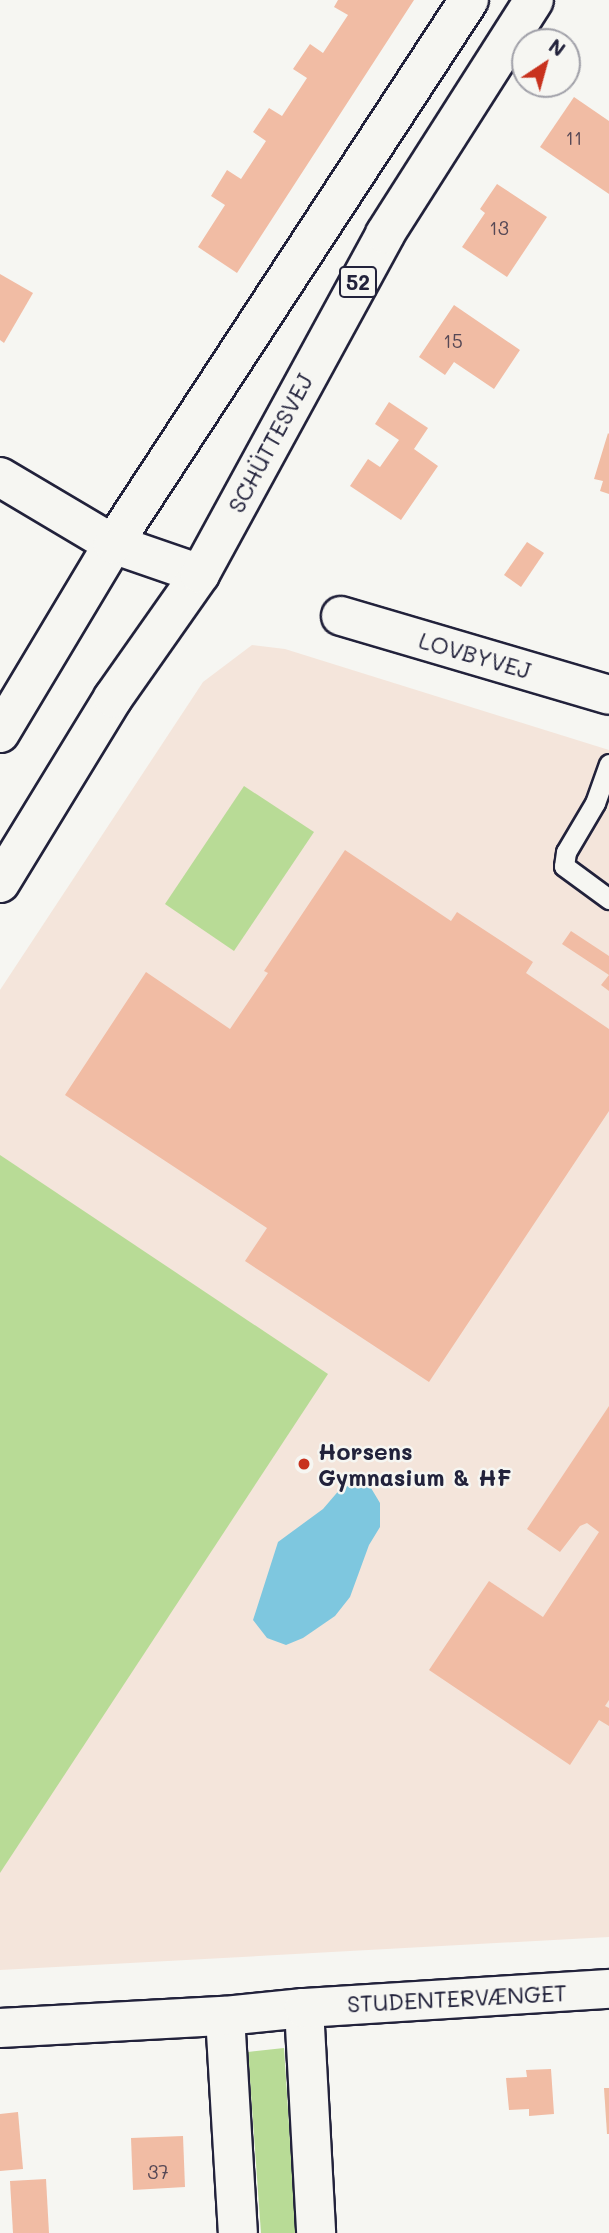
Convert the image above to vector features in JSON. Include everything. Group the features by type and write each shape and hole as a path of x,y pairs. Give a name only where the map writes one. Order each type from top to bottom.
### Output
{"main road":[{"path":"0,733 113,544 469,0"},
{"name":"SCHÜTTESVEJ","path":"0,883 113,698 200,574 384,234 534,0"},
{"path":"0,477 113,544 200,574"},
{"name":"LOVBYVEJ","path":"341,616 609,695"},
{"name":"STUDENTERVÆNGET","path":"0,2028 225,2016 304,2008 609,1989"},
{"path":"304,2008 316,2233"},
{"path":"225,2016 238,2233"}],"lane":[{"path":"609,764 595,803 566,852 564,866 609,899"}],"shaded area":[{"name":"Horsens Gymnasium & HF","path":"252,645 285,649 609,750 609,1937 0,1970 0,990 203,682"}],"green space":[{"path":"244,786 314,832 234,951 165,904"},
{"path":"0,1155 328,1374 0,1873"},
{"path":"284,2048 296,2233 261,2233 248,2052"}],"water":[{"path":"359,1483 371,1488 380,1503 380,1527 369,1545 350,1597 335,1616 303,1638 286,1645 267,1638 253,1620 278,1542 323,1509 341,1488"}],"building":[{"path":"338,0 414,0 237,273 198,247 225,205 211,196 227,170 241,179 266,141 253,132 269,108 282,116 307,78 293,69 310,44 323,53 348,15 334,7"},
{"path":"575,98 609,121 609,194 540,147"},
{"path":"497,184 547,217 507,277 462,247 485,213 480,209"},
{"path":"0,274 33,293 4,343 0,340"},
{"path":"454,305 520,350 494,389 454,362 445,375 419,357"},
{"path":"389,402 428,428 414,449 438,466 401,520 350,486 368,459 380,467 399,440 375,424"},
{"path":"608,433 609,494 600,491 603,481 594,479"},
{"path":"527,542 544,553 521,587 504,575"},
{"path":"345,850 451,921 457,912 533,962 526,973 609,1029 609,1111 429,1382 245,1261 267,1228 65,1095 146,972 230,1029 268,973 264,971"},
{"path":"571,931 609,956 609,975 562,944"},
{"path":"609,975 609,991 601,985"},
{"path":"609,1406 609,1700 605,1706 609,1708 609,1726 599,1720 570,1765 429,1670 489,1581 543,1617 599,1532 587,1523 580,1526 560,1552 527,1529"},
{"path":"551,2069 554,2114 529,2116 529,2109 509,2110 506,2078 527,2077 526,2070"},
{"path":"604,2088 609,2088 609,2134 607,2134"},
{"path":"18,2112 23,2169 0,2171 0,2114"},
{"path":"183,2136 185,2187 133,2190 131,2138"},
{"path":"46,2179 49,2233 13,2233 10,2181"}],"place":[{"name":"Horsens Gymnasium & HF","path":"304,1464"}]}
